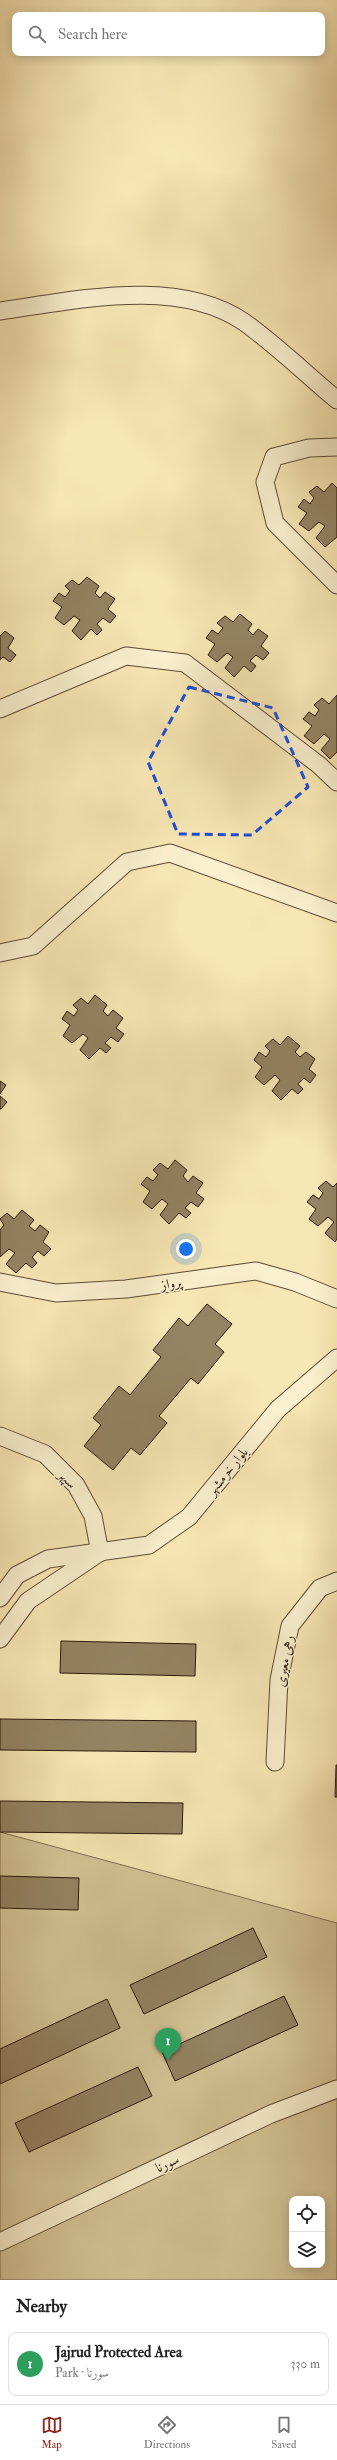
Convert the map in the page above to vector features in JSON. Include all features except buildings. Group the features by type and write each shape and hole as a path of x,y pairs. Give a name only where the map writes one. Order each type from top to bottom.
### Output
{"street":[{"path":"0,311 109,296 158,295 206,304 243,321 337,400"},
{"path":"337,447 309,448 274,457 265,482 275,523 337,585"},
{"path":"0,709 126,656 185,663 319,765 337,782"},
{"path":"0,953 33,946 127,862 170,853 337,913"},
{"name":"پرواز","path":"0,1282 56,1293 126,1289 256,1271 295,1282 337,1299"},
{"name":"بلوار خرمشهر","path":"0,1598 17,1575 48,1559 149,1545 189,1517 278,1409 337,1358"},
{"name":"سپهر","path":"0,1436 45,1454 76,1486 93,1516 100,1553"},
{"name":"بلوار خرمشهر","path":"0,1639 28,1601 100,1553"},
{"name":"رهی معیری","path":"275,1762 279,1680 290,1626 320,1588 337,1581"},
{"name":"سورنا","path":"0,2242 271,2114 337,2089"}],"highlighted area":[{"path":"189,687 273,708 308,787 252,835 178,834 148,762"}],"shaded area":[{"path":"0,1832 337,1923 337,2280 0,2280"}],"place":[{"name":"Jajrud Protected Area","path":"168,2061"}]}
